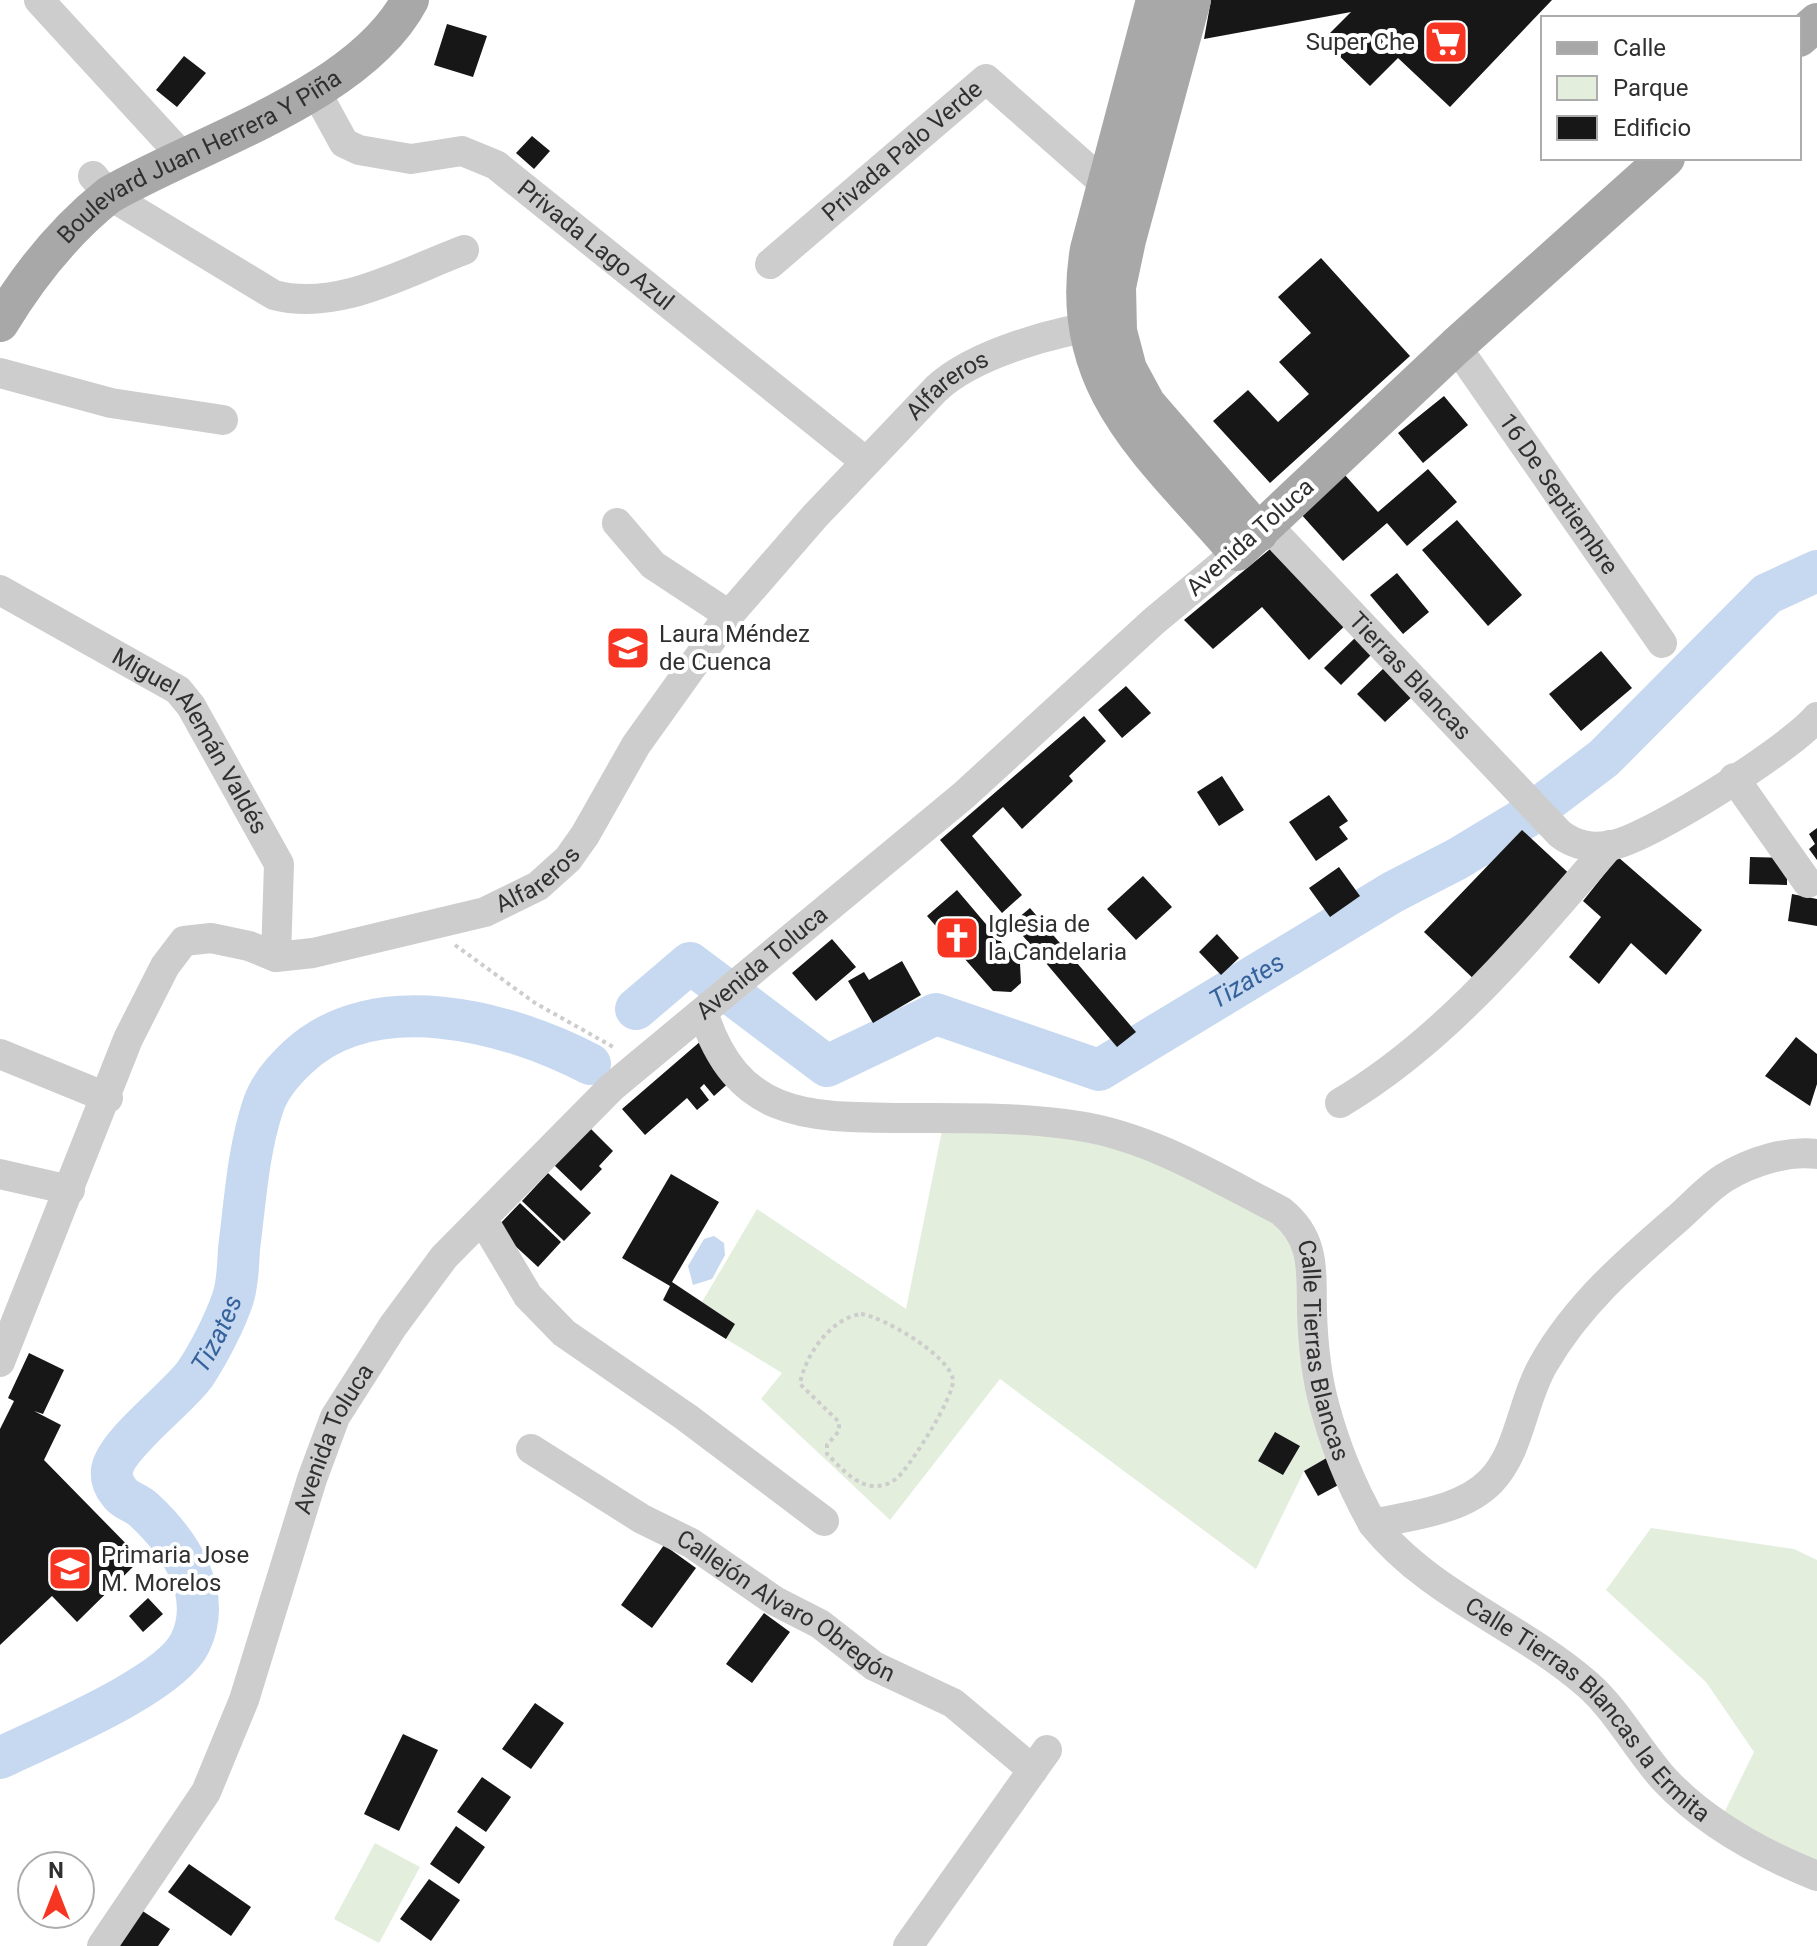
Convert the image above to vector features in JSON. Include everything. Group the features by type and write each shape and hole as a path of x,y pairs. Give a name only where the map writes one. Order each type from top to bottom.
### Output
{"main road":[{"name":"Boulevard Juan Herrera Y Piña","path":"175,148 320,57 355,29 380,0"},
{"name":"Boulevard Juan Herrera Y Piña","path":"0,276 59,202 175,148 315,90 374,46 410,0"},
{"path":"1102,326 1084,274 1155,0"},
{"path":"1192,0 1117,287 1102,326 1098,374 1121,416 1255,537"},
{"path":"1801,36 1817,22"},
{"name":"Avenida Toluca","path":"1255,537 1456,346 1664,160"},
{"name":"Boulevard Juan Herrera Y Piña","path":"0,323 101,185"}],"street":[{"path":"39,0 175,148"},
{"name":"Privada Palo Verde","path":"770,264 986,79 1105,184"},
{"name":"Privada Lago Azul","path":"315,90 344,143 359,150 411,159 462,151 496,165 866,462"},
{"path":"101,185 274,295 288,298 330,299 464,250"},
{"name":"Alfareros","path":"0,1362 108,1098 128,1039 165,966 184,941 211,938 249,946 276,957 313,953 442,923 512,901 538,886 568,859 602,808 636,745 729,615 936,389 966,366 1102,326"},
{"name":"16 De Septiembre","path":"1456,346 1662,643"},
{"path":"0,373 111,403 223,420"},
{"path":"617,523 653,565 729,615"},
{"name":"Tierras Blancas","path":"1255,537 1526,795 1553,825 1579,845 1610,845"},
{"name":"Avenida Toluca","path":"102,1946 206,1792 244,1700 312,1479 335,1417 393,1326 436,1269 612,1087 964,795 1154,621 1255,537"},
{"name":"Miguel Alemán Valdés","path":"0,590 178,690 191,706 279,864 276,957"},
{"path":"1340,1103 1372,1084 1434,1035 1525,943 1610,845 1641,835 1734,778 1805,731 1817,717"},
{"path":"1734,778 1808,883"},
{"name":"Calle Tierras Blancas","path":"720,998 717,1049 734,1072 756,1092 790,1110 828,1117 1014,1119 1083,1126 1181,1159 1281,1211 1293,1221 1309,1247 1314,1343 1324,1405 1340,1455 1373,1524"},
{"path":"0,1054 108,1098"},
{"path":"1373,1524 1451,1506 1491,1482 1508,1457 1524,1406 1542,1365 1572,1320 1612,1276 1722,1179 1752,1164 1803,1152 1817,1154"},
{"path":"0,1174 70,1190"},
{"path":"483,1220 528,1296 564,1333 686,1417 824,1521"},
{"name":"Callejón Alvaro Obregón","path":"531,1449 642,1519 691,1543 775,1601 820,1624 874,1666 953,1703 1040,1760 908,1946"},
{"name":"Calle Tierras Blancas la Ermita","path":"1373,1524 1422,1574 1552,1657 1590,1686 1665,1780 1718,1825 1782,1862 1817,1876"}],"path":[{"path":"442,923 449,940 476,964 535,1003 599,1036"},
{"path":"850,1315 872,1315 943,1360 952,1375 948,1401 901,1474 883,1486 860,1484 827,1454 827,1445 839,1431 839,1422 800,1384 802,1372 824,1337 839,1320 850,1315"}],"green space":[{"path":"943,1126 1048,1129 1178,1166 1293,1236 1330,1456 1304,1471 1256,1569 1000,1379 890,1520 761,1399 782,1373 726,1339 735,1324 702,1302 757,1209 906,1309"},
{"path":"1651,1528 1794,1549 1817,1560 1817,1869 1721,1819 1754,1752 1706,1682 1606,1590"},
{"path":"375,1843 420,1867 379,1943 334,1919"}],"water":[{"path":"714,1236 724,1243 725,1255 712,1279 693,1285 688,1266 704,1239"}],"building":[{"name":"Super Che","path":"1211,0 1552,0 1450,107 1398,58 1370,86 1323,40 1351,12 1204,39"},
{"path":"447,24 487,36 473,77 434,65"},
{"path":"184,56 206,73 177,107 156,90"},
{"path":"532,136 550,151 534,169 516,153"},
{"path":"1321,258 1410,356 1270,483 1213,421 1248,390 1278,422 1309,394 1279,362 1311,333 1278,297"},
{"path":"1444,396 1468,425 1423,463 1398,433"},
{"path":"1428,469 1457,502 1407,546 1387,523 1343,561 1300,513 1344,474 1378,512"},
{"path":"1457,520 1522,595 1488,626 1422,550"},
{"path":"1275,545 1350,621 1309,660 1262,607 1213,649 1184,620"},
{"path":"1397,573 1429,612 1403,634 1370,595"},
{"path":"1357,636 1374,652 1341,685 1324,668"},
{"path":"1601,651 1632,688 1581,731 1549,694"},
{"path":"1387,665 1415,694 1385,722 1357,694"},
{"path":"1126,686 1151,713 1122,738 1098,710"},
{"path":"1084,716 1106,741 1069,776 1073,781 1022,829 1003,807 972,836 1022,895 1002,913 940,840"},
{"path":"1222,776 1244,810 1219,826 1197,792"},
{"path":"1329,795 1348,821 1339,827 1348,839 1316,861 1289,822"},
{"path":"1817,828 1817,860 1809,849 1815,844 1809,834"},
{"path":"1522,830 1576,880 1478,983 1424,932"},
{"path":"1618,857 1702,930 1666,975 1631,943 1599,984 1569,957 1601,917 1583,901"},
{"path":"1750,857 1787,858 1787,885 1749,884"},
{"path":"1339,867 1360,896 1330,917 1309,888"},
{"path":"1143,876 1172,907 1136,940 1107,909"},
{"path":"957,890 1020,964 1021,983 1011,992 993,991 927,916"},
{"path":"1792,894 1817,899 1817,926 1788,921"},
{"path":"1030,908 1136,1032 1117,1047 1012,923"},
{"path":"1217,934 1239,958 1221,975 1199,952"},
{"path":"832,939 856,967 816,1001 792,973"},
{"path":"902,961 921,995 873,1023 848,981 864,972 869,980"},
{"path":"1796,1037 1817,1054 1817,1084 1810,1106 1765,1076"},
{"path":"702,1040 731,1081 714,1096 704,1084 700,1088 709,1100 697,1110 687,1098 645,1135 622,1109"},
{"path":"589,1127 613,1151 599,1166 602,1169 581,1191 554,1165"},
{"path":"548,1173 591,1213 564,1241 522,1201"},
{"path":"671,1174 719,1202 672,1282 735,1324 726,1339 663,1300 670,1286 622,1258"},
{"path":"520,1203 561,1242 538,1267 496,1228"},
{"path":"29,1353 64,1370 43,1414 34,1411 61,1425 44,1460 141,1559 77,1622 52,1596 0,1645 0,1429 14,1401 8,1398"},
{"path":"1275,1432 1300,1446 1283,1475 1258,1461"},
{"path":"1330,1456 1344,1482 1318,1496 1304,1471"},
{"path":"664,1545 696,1568 652,1628 621,1605"},
{"path":"148,1598 163,1614 143,1632 129,1616"},
{"path":"764,1613 790,1632 752,1683 726,1664"},
{"path":"535,1703 564,1723 531,1769 502,1749"},
{"path":"403,1734 438,1750 399,1831 364,1814"},
{"path":"482,1777 511,1797 486,1832 457,1812"},
{"path":"456,1826 485,1847 459,1884 430,1864"},
{"path":"189,1864 251,1907 231,1936 168,1892"},
{"path":"429,1879 460,1900 431,1941 400,1919"},
{"path":"138,1908 170,1929 158,1946 113,1946"}],"waterway":[{"name":"Tizates","path":"636,1009 690,963 827,1066 936,1014 1099,1070 1393,892 1457,859 1525,818 1604,758 1767,594 1817,571"},
{"name":"Tizates","path":"0,1758 133,1692 178,1659 190,1643 198,1606 189,1570 156,1522 119,1492 113,1482 112,1470 124,1447 195,1374 226,1317 236,1286 245,1195 258,1123 266,1099 282,1073 329,1035 364,1022 402,1017 442,1018 482,1024 557,1048 590,1064"}],"place":[{"name":"Super Che","path":"1446,42"},
{"name":"Laura Méndez de Cuenca","path":"628,648"},
{"name":"Iglesia de la Candelaria","path":"957,938"},
{"name":"Primaria Jose M. Morelos","path":"70,1569"}]}
